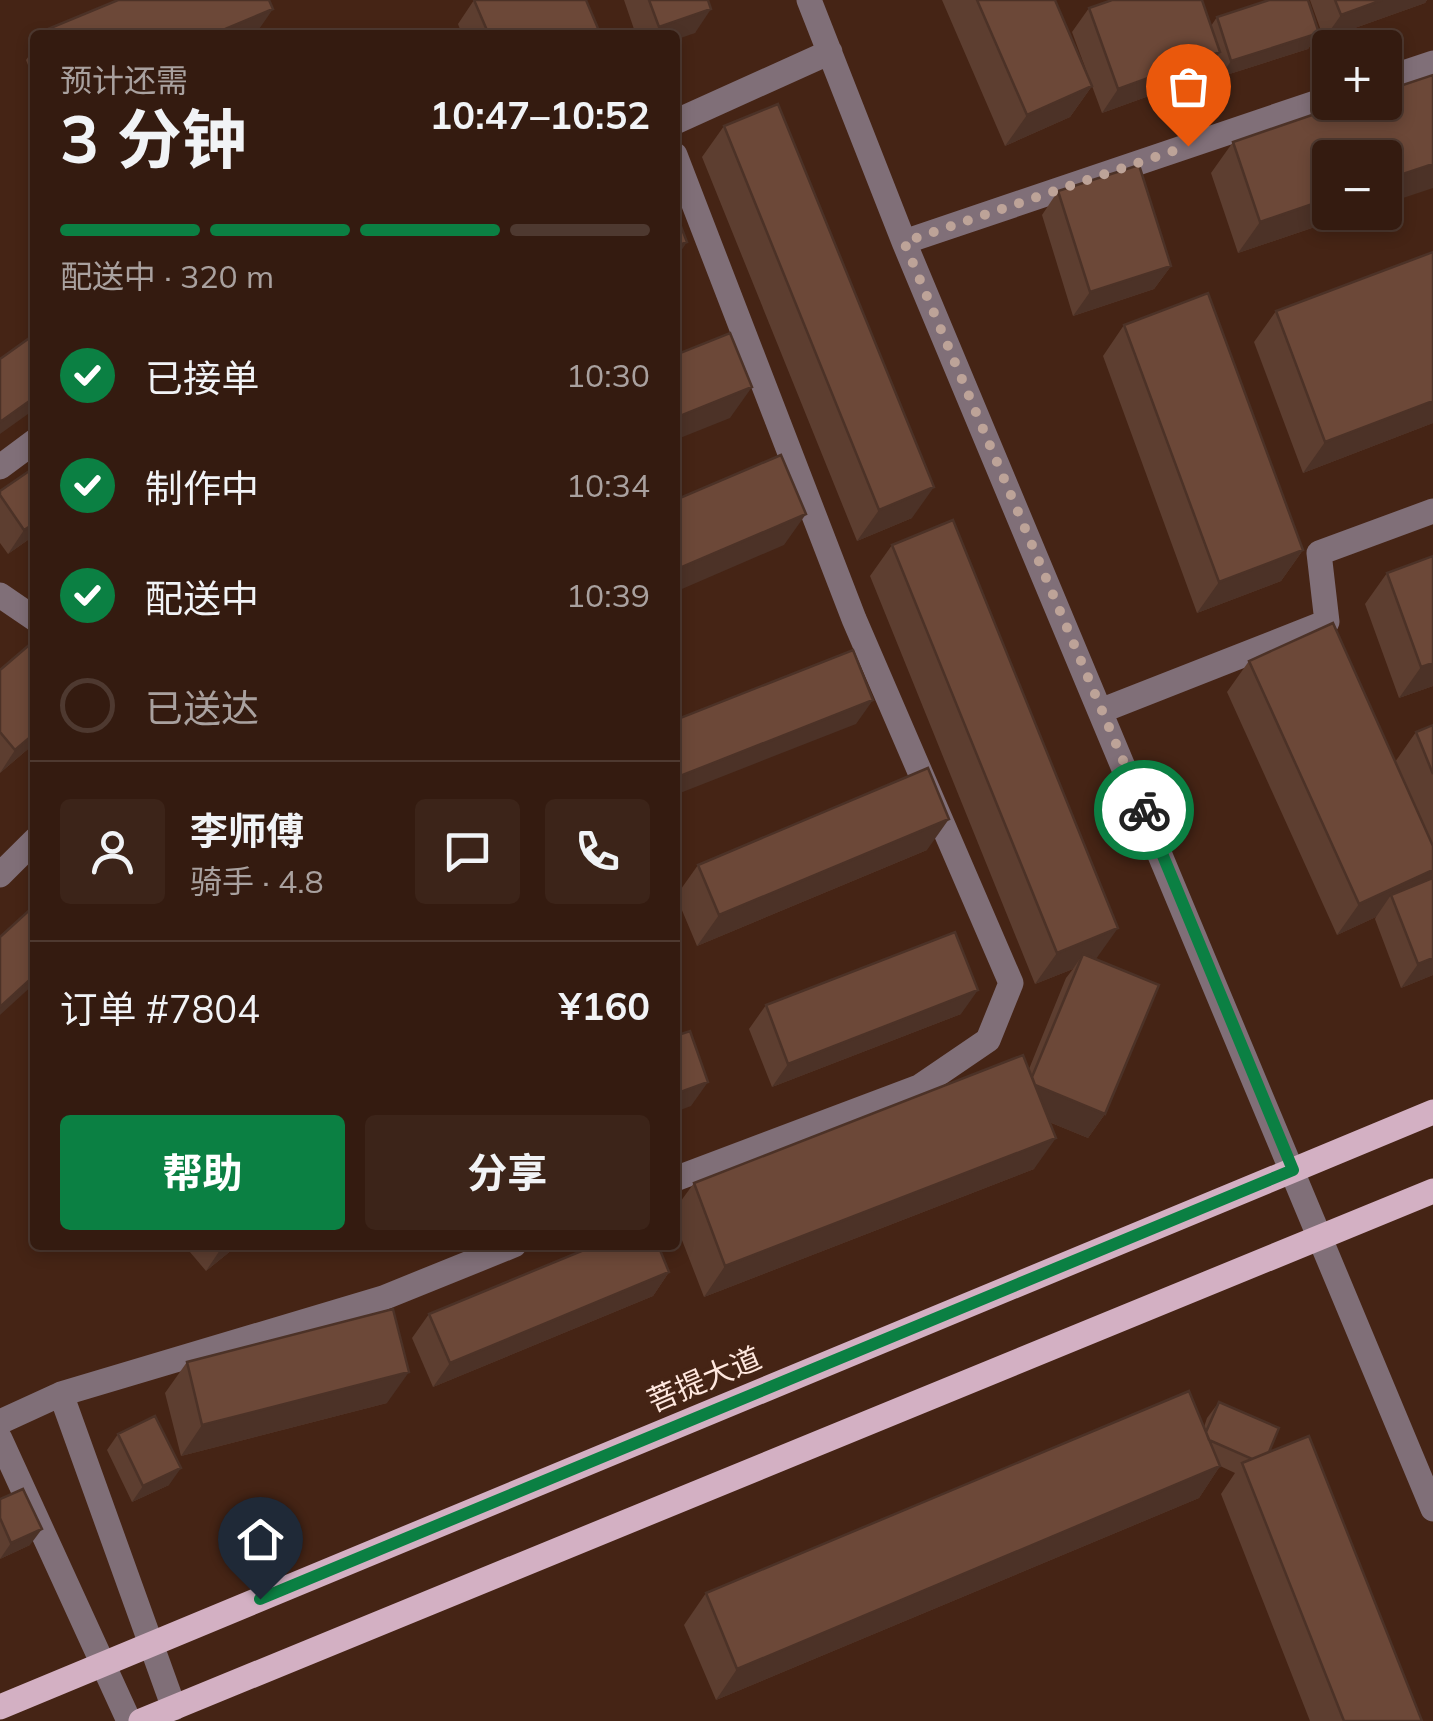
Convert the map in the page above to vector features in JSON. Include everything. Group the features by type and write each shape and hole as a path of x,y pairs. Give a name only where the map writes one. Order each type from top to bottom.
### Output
{"main road":[{"name":"菩提大道","path":"0,1707 1433,1112"},
{"path":"141,1721 1433,1191"}],"street":[{"path":"810,0 904,242 1103,710 1433,1509"},
{"path":"680,120 830,52"},
{"path":"1402,73 1433,63"},
{"path":"904,242 1312,104"},
{"path":"680,169 854,619 1010,982 988,1040 920,1087 680,1178"},
{"path":"0,467 30,445"},
{"path":"1103,710 1327,622 1319,553 1433,511"},
{"path":"0,594 30,615"},
{"path":"0,876 30,845"},
{"path":"0,1422 62,1394 383,1298 465,1254"},
{"path":"62,1394 174,1708"},
{"path":"0,1439 106,1663 129,1721"}],"building":[{"path":"118,0 269,0 273,9 223,30 48,29"},
{"path":"474,0 586,0 599,30 487,30"},
{"path":"649,0 708,0 711,9 659,27"},
{"path":"977,0 1055,0 1092,86 1027,115"},
{"path":"1112,0 1202,0 1220,52 1118,89 1089,8"},
{"path":"1269,0 1308,0 1318,30 1231,61 1217,17"},
{"path":"1335,0 1382,0 1341,15"},
{"path":"1433,75 1433,164 1402,174 1402,140 1312,140 1312,204 1260,222 1233,142 1312,115 1312,120 1402,120 1402,85"},
{"path":"778,104 934,487 879,510 724,126"},
{"path":"1139,165 1171,266 1090,292 1058,191"},
{"path":"680,224 687,242 680,245"},
{"path":"1433,252 1433,401 1325,442 1276,311"},
{"path":"1208,293 1303,550 1219,582 1124,325"},
{"path":"730,333 752,387 680,416 680,353"},
{"path":"30,338 30,401 0,422 0,359"},
{"path":"781,455 806,514 680,568 680,498"},
{"path":"30,470 30,526 24,530 0,491"},
{"path":"953,520 1118,928 1057,953 892,545"},
{"path":"1433,556 1433,663 1421,667 1387,573"},
{"path":"1333,623 1433,846 1433,870 1359,904 1249,661"},
{"path":"30,644 30,737 15,750 0,732 0,670"},
{"path":"853,650 873,700 680,776 680,718"},
{"path":"1433,725 1433,774 1416,732"},
{"path":"928,768 949,819 719,915 698,865"},
{"path":"1433,878 1433,958 1418,964 1391,895"},
{"path":"30,910 30,980 0,1007 0,937"},
{"path":"955,932 978,990 788,1064 766,1005"},
{"path":"1083,954 1159,985 1105,1114 1035,1085 1032,1077"},
{"path":"690,1031 708,1082 680,1092 680,1034"},
{"path":"1023,1055 1056,1138 725,1266 694,1183"},
{"path":"584,1250 660,1250 669,1272 450,1363 429,1314"},
{"path":"393,1309 409,1372 202,1425 187,1362"},
{"path":"1189,1391 1220,1466 737,1669 706,1593"},
{"path":"1219,1402 1279,1428 1269,1452 1252,1459 1209,1440 1206,1432"},
{"path":"155,1416 181,1468 143,1486 118,1434"},
{"path":"1309,1436 1422,1721 1344,1721 1242,1463"},
{"path":"23,1489 42,1529 11,1543 0,1518 0,1499"}],"way so far":[{"path":"1144,810 904,242 1188,146"}],"route":[{"path":"260,1599 1293,1170 1144,810"}]}
